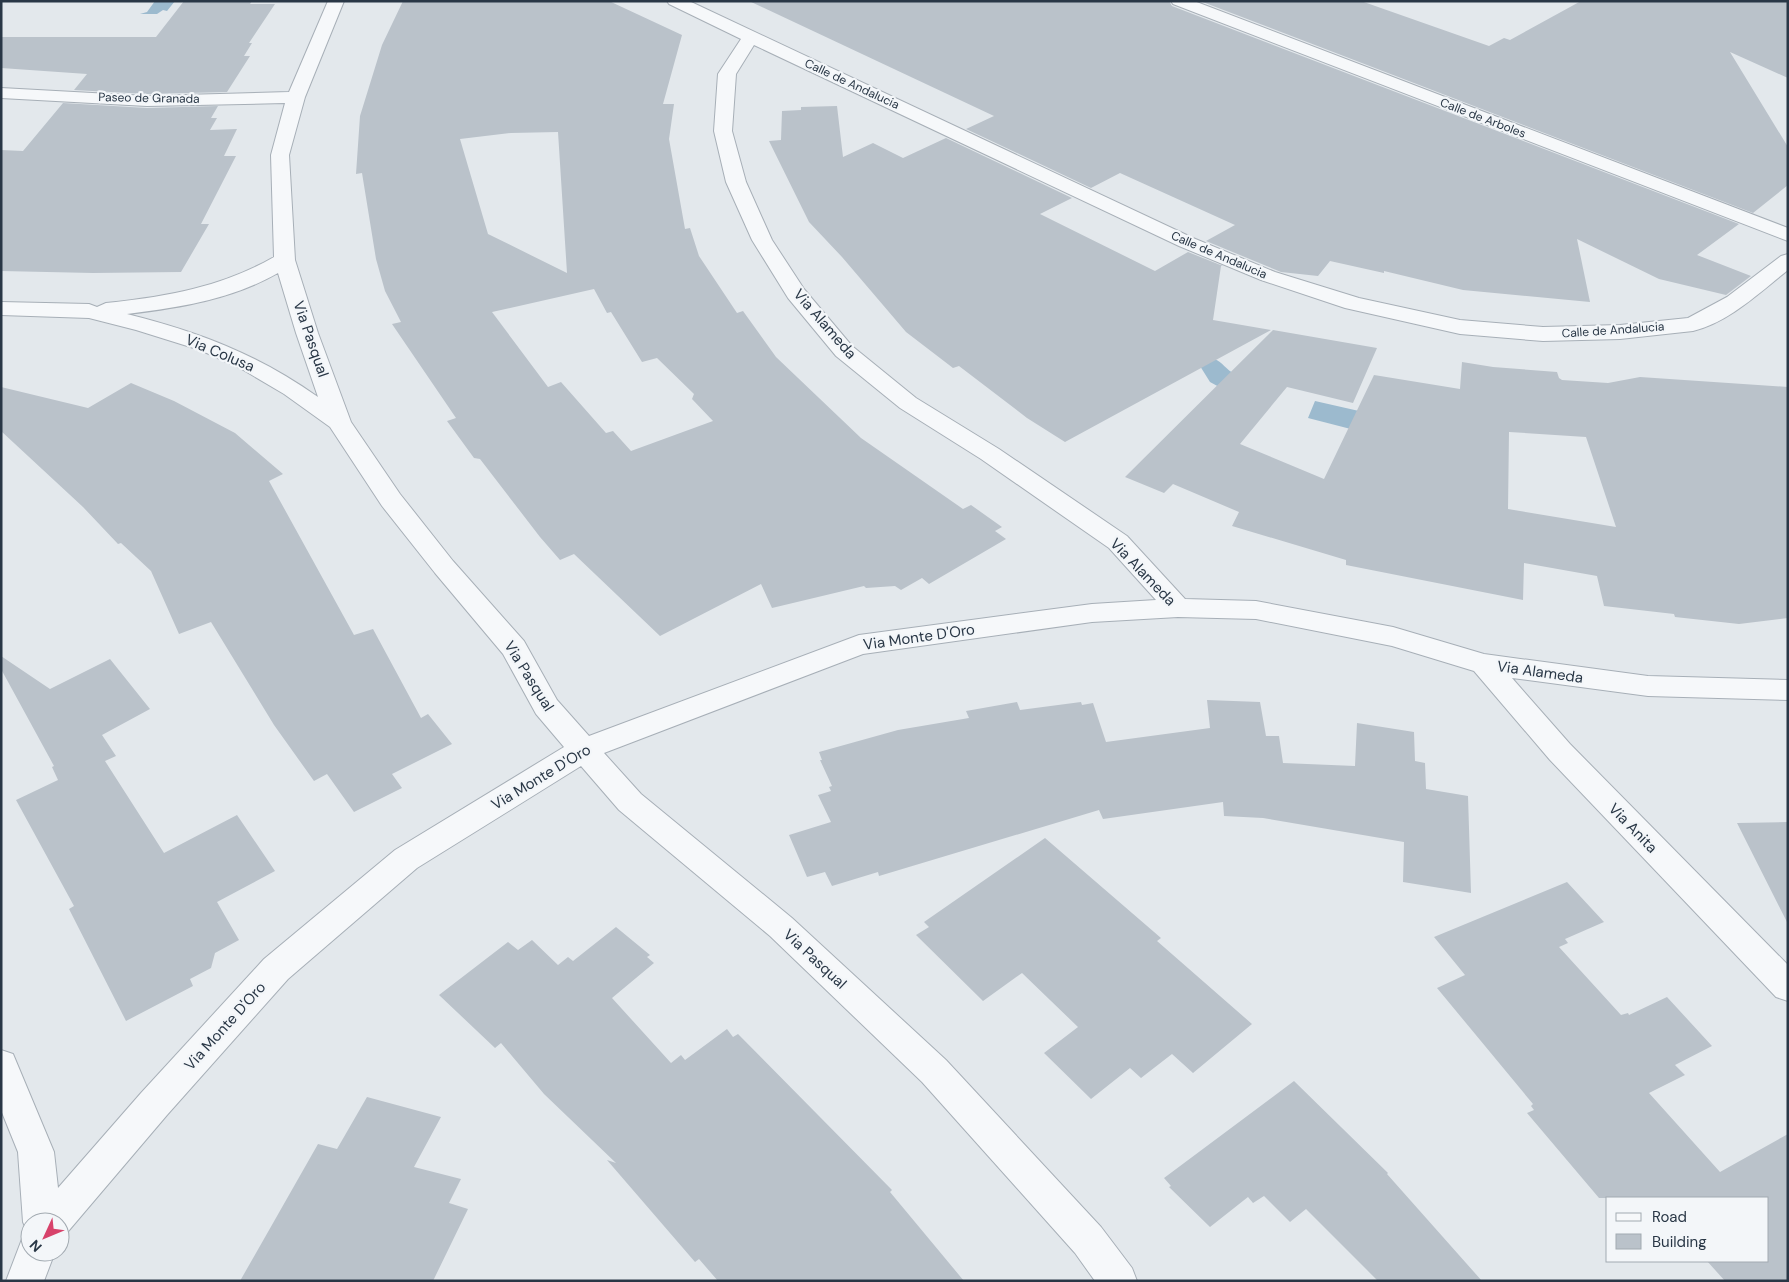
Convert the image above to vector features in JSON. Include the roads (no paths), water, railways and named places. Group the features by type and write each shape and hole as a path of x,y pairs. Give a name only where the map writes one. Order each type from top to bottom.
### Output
{"street":[{"name":"Via Pasqual","path":"336,1 296,97 280,155 285,260 307,333 339,422 392,500 444,567 514,648 546,707 630,802 781,927 934,1071 1088,1240 1118,1281"},
{"name":"Calle de Andalucia","path":"675,1 1186,242 1268,276 1353,303 1460,327 1543,334 1620,332 1693,324 1735,302 1788,260"},
{"name":"Calle de Arboles","path":"1179,1 1788,235"},
{"name":"Via Alameda","path":"751,37 727,74 723,131 736,182 762,240 796,293 844,351 908,404 990,454 1118,542 1178,608 1256,610 1393,637 1484,664 1648,686 1788,690"},
{"name":"Paseo de Granada","path":"1,93 147,101 296,97"},
{"name":"Via Colusa","path":"1,308 89,311 163,302 214,292 266,272 285,260"},
{"name":"Via Colusa","path":"89,311 208,345 248,363 285,384 339,422"},
{"name":"Via Monte D'Oro","path":"61,1212 154,1104 276,970 406,859 583,750 859,645 1092,613 1178,608"},
{"name":"Via Anita","path":"1484,664 1560,752 1788,987"},
{"path":"1,1065 36,1152 41,1212"},
{"path":"25,1281 32,1262"}],"water":[{"path":"155,1 175,1 167,11 163,10 157,14 140,14 147,12"},
{"path":"1214,359 1235,374 1221,388 1210,382 1200,366"},
{"path":"1315,401 1381,416 1374,435 1308,418"}]}
